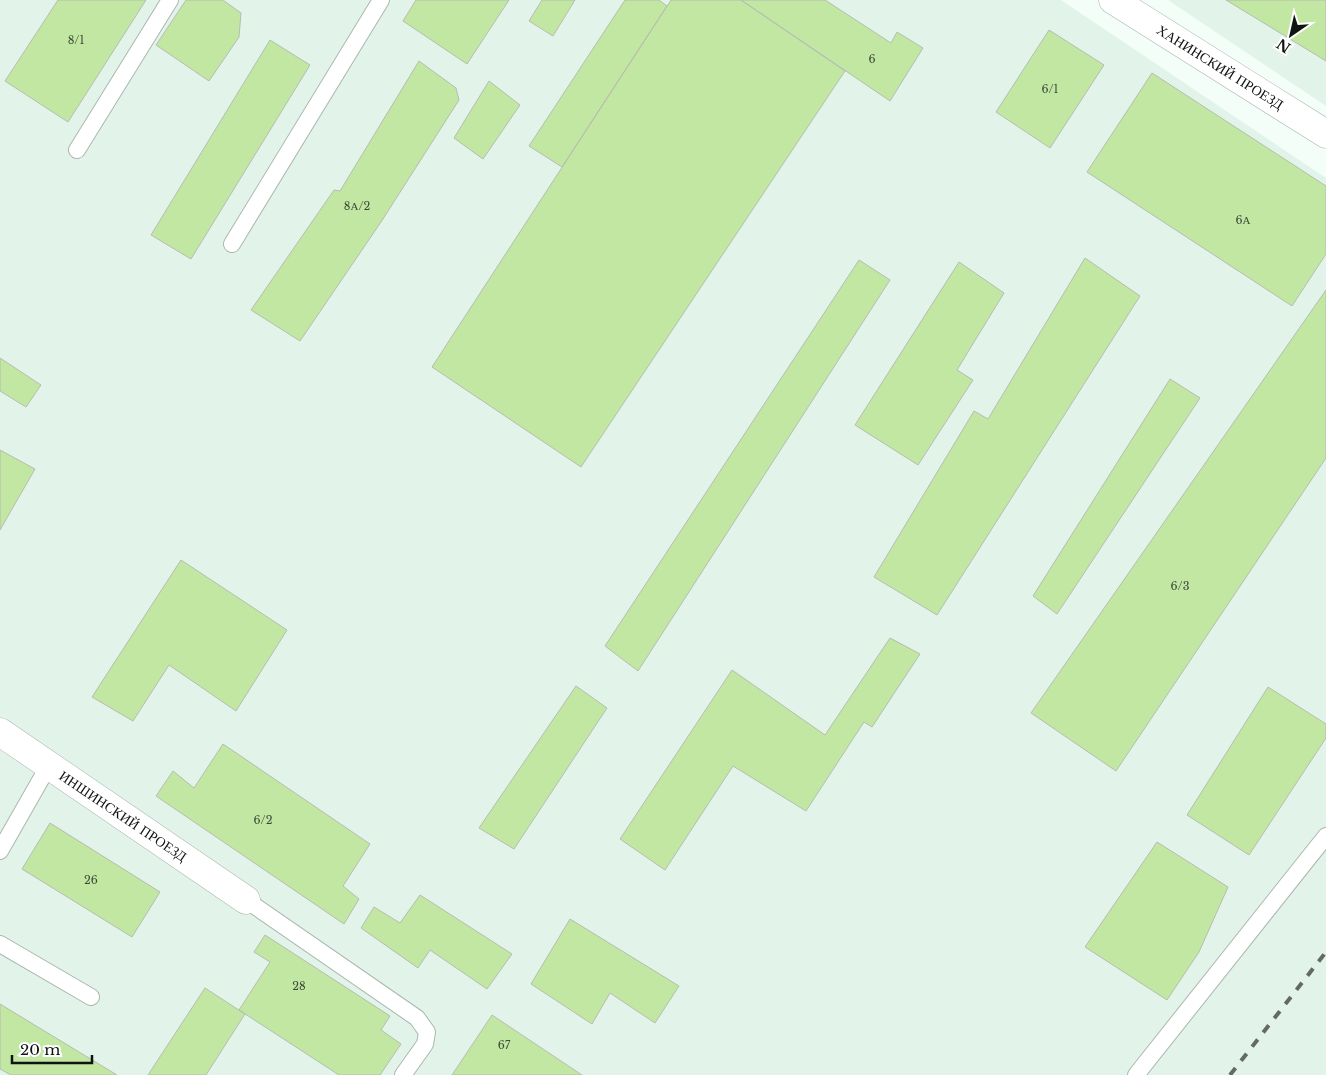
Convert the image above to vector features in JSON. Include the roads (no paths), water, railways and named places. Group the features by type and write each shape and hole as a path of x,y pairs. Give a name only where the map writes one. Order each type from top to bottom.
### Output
{"street":[{"name":"ХАНИНСКИЙ ПРОЕЗД","path":"1113,0 1326,134"},
{"name":"ИНШИНСКИЙ ПРОЕЗД","path":"0,732 246,900"}],"lane":[{"path":"77,150 170,0"},
{"path":"232,244 381,0"},
{"path":"0,851 49,764"},
{"path":"1136,1075 1326,836"},
{"path":"246,900 417,1018 427,1032 425,1044 403,1075"},
{"path":"0,944 91,997"}],"railway":[{"path":"1230,1075 1326,952"}]}
